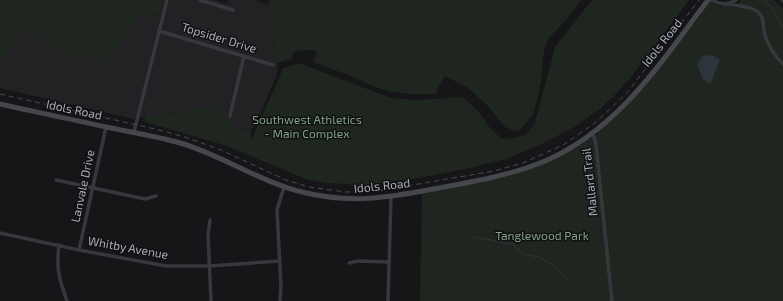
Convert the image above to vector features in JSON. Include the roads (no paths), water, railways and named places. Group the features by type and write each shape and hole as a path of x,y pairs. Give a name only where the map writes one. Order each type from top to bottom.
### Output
{"street":[{"path":"134,132 167,0"},
{"path":"200,0 233,10"},
{"path":"709,0 755,10 760,14 763,19 767,40 773,52 783,64"},
{"name":"Idols Road","path":"0,104 178,142 198,149 284,187 304,193 342,199 362,200 391,197 503,176 545,161 564,151 593,132 626,104 709,0"},
{"path":"725,4 732,3 736,0"},
{"name":"Topsider Drive","path":"159,31 273,65"},
{"path":"230,116 244,56"},
{"name":"Lanvale Drive","path":"79,250 106,127"},
{"name":"Mallard Trail","path":"593,132 596,145 612,301"},
{"path":"56,180 145,199 156,196"},
{"path":"280,301 277,210 284,187"},
{"path":"388,301 391,197"},
{"path":"210,220 208,235 211,301"},
{"name":"Whitby Avenue","path":"0,233 79,250 166,266 209,266 279,261"},
{"path":"59,245 57,263 60,282 67,301"},
{"path":"349,263 358,261 389,262"}],"waterway":[{"path":"764,0 770,6 783,26"},
{"path":"474,237 513,244 522,254 539,257 555,267 568,281"}],"railway":[{"path":"0,94 185,137 221,150 286,180 309,187 345,192 378,191 494,171 523,163 563,145 595,123 626,94 699,0"}],"park label":[{"name":"Southwest Athletics - Main Complex","path":"307,127"},
{"name":"Tanglewood Park","path":"542,236"}]}
